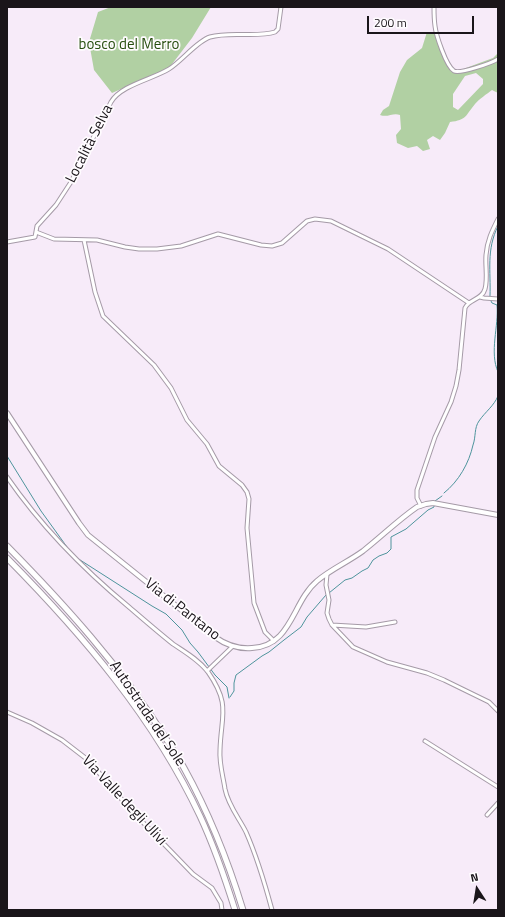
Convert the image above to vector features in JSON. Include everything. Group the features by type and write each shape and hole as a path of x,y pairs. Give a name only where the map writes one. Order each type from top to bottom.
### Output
{"highway":[{"name":"Autostrada del Sole","path":"7,546 103,651 147,709 184,767 207,812 232,873 243,910"},
{"name":"Autostrada del Sole","path":"7,558 41,592 97,656 140,713 176,769 200,816 214,849 235,910"}],"street":[{"name":"Località Selva","path":"36,232 37,226 56,205 71,182 115,96 142,81 171,68 209,38 219,35 275,32 278,29 281,7"},
{"path":"434,7 436,33 448,63 452,69 455,71 461,71 489,64 498,59"},
{"path":"421,506 417,498 418,490 435,437 451,402 458,378 465,310 468,303 480,296 484,291 486,284 486,255 488,242 498,219"},
{"path":"7,242 32,238 36,236 36,232 54,239 102,241 132,249 149,249 187,244 218,234 264,246 272,246 282,243 307,221 331,220 386,248 468,303"},
{"path":"84,240 95,292 103,316 154,365 173,390 187,420 207,444 219,466 247,492 249,501 247,528 254,603 265,632 274,641"},
{"path":"480,296 484,298 498,299"},
{"name":"Via di Pantano","path":"7,413 86,532 215,637 233,646 256,648 265,646 274,641 288,626 308,590 316,582 358,554 414,509 432,503 498,515"},
{"path":"7,477 49,531 75,559 128,606 207,670 218,690 223,704 224,712 220,754 227,796 247,834 272,910"},
{"path":"327,574 326,586 329,602 328,616 332,625 352,646 386,662 429,674 444,680 488,702 498,710"},
{"path":"332,625 366,627 395,622"},
{"path":"207,670 233,646"},
{"name":"Via Valle degli Ulivi","path":"7,712 32,723 62,740 82,755 117,792 130,809 193,874 212,888 221,903 222,910"},
{"path":"425,741 498,787"},
{"path":"486,815 498,803"}],"green space":[{"name":"bosco del Merro","path":"111,7 211,7 192,38 169,68 112,93 94,70 89,42 98,12"},
{"path":"427,32 436,34 448,66 455,72 493,58 498,53 498,93 492,90 481,98 463,119 450,122 440,140 433,136 427,140 430,149 423,151 417,146 408,148 397,143 396,135 401,129 400,115 380,115 383,110 389,106 400,72 407,60 422,48","holes":["476,73 483,79 483,84 458,110 453,107 453,94 465,76"]}],"waterway":[{"path":"490,296 490,252 498,226"},
{"path":"490,299 492,303 497,305 494,356 498,372"},
{"path":"444,493 463,471 474,442 477,424 498,396"},
{"path":"7,456 41,511 67,547"},
{"path":"435,501 442,496"},
{"path":"329,593 345,580 352,578 368,568 373,560 387,553 391,549 391,537 406,529 428,510 434,507 434,505"},
{"path":"77,558 166,614 182,630 190,643 215,675 227,687 229,698"},
{"path":"230,697 234,691 236,675 301,627 307,617 326,595"}]}
